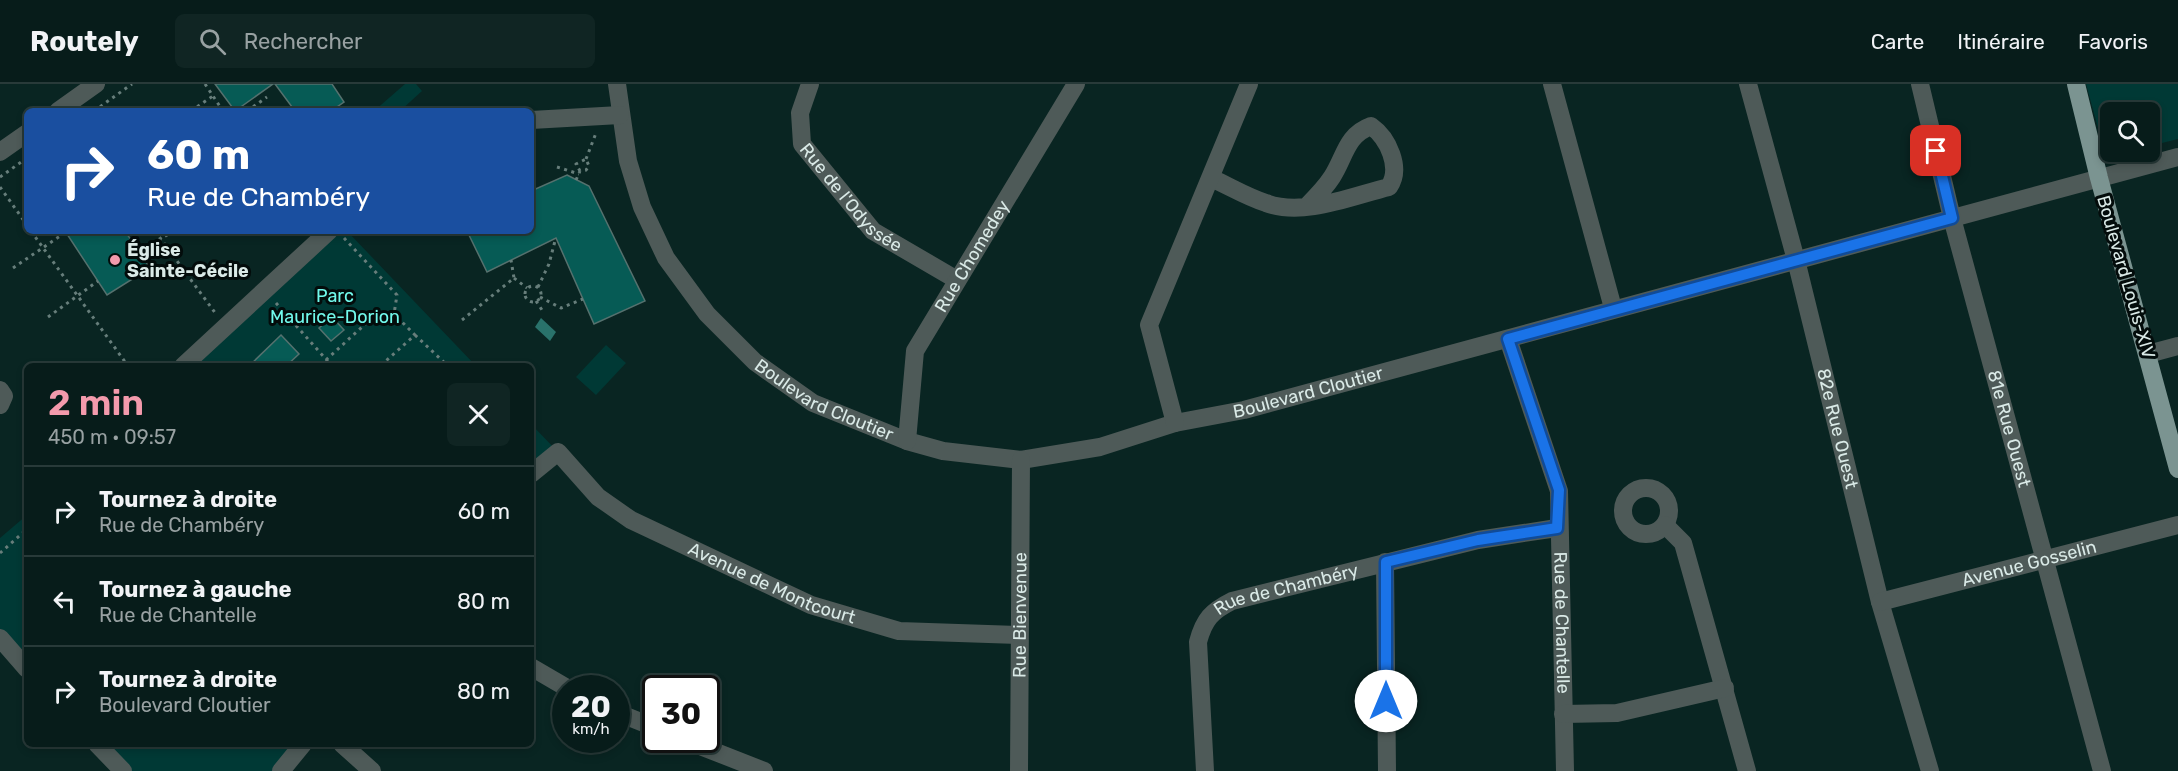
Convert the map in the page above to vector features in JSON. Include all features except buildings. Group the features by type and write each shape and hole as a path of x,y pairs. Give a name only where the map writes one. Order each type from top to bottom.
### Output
{"main road":[{"name":"Boulevard Louis-XIV","path":"2076,84 2099,178 2178,469"}],"street":[{"path":"62,108 96,84"},
{"name":"Boulevard Cloutier","path":"617,84 612,115 642,207 666,258 707,314 755,362 813,403 907,441 943,451 1021,460 1100,447 1175,423 1244,410 2178,156"},
{"name":"Rue de l'Odyssée","path":"810,84 800,114 802,144 873,231 957,280"},
{"name":"Rue Chomedey","path":"907,441 915,351 1076,84"},
{"path":"1175,423 1149,325 1249,84"},
{"path":"1552,84 1613,308"},
{"name":"82e Rue Ouest","path":"1748,84 1796,260 1880,602 1930,771"},
{"name":"81e Rue Ouest","path":"1920,84 1952,218 2102,771"},
{"path":"534,120 612,115"},
{"path":"1211,178 1267,204 1289,208 1307,206 1389,187 1394,179 1395,168 1381,133 1371,126 1358,131 1350,141 1333,176 1307,206"},
{"path":"0,152 24,135"},
{"path":"186,363 326,234"},
{"name":"Rue de Chantelle","path":"1508,339 1559,490 1557,528 1565,771"},
{"path":"2148,354 2178,346"},
{"path":"0,390 4,396 0,405"},
{"name":"Avenue de Montcourt","path":"534,472 558,452 598,497 630,520 811,605 899,631 1019,635"},
{"name":"Rue Bienvenue","path":"1019,771 1021,460"},
{"path":"1665,525 1683,543 1725,688 1746,771"},
{"name":"Avenue Gosselin","path":"1880,602 2178,525"},
{"name":"Rue de Chambéry","path":"1204,771 1198,642 1203,623 1212,610 1232,601 1478,540 1557,528"},
{"path":"1386,562 1387,771"},
{"path":"0,638 24,666"},
{"path":"534,670 552,680"},
{"path":"1563,714 1617,713 1725,688"},
{"path":"100,747 123,771"},
{"path":"281,771 301,747"},
{"path":"345,747 372,771"},
{"path":"718,753 764,771"}],"path":[{"path":"98,108 132,84"},
{"path":"205,84 222,108"},
{"path":"195,108 213,96"},
{"path":"251,108 267,97"},
{"path":"586,159 612,115"},
{"path":"580,172 576,164 578,160 586,159"},
{"path":"557,167 580,172 589,166 586,159"},
{"path":"0,177 24,160"},
{"path":"576,180 580,172"},
{"path":"0,187 24,221"},
{"path":"34,234 126,363"},
{"path":"13,268 63,234"},
{"path":"157,234 226,326"},
{"path":"140,253 169,234"},
{"path":"340,234 397,296 394,314"},
{"path":"538,287 549,264 555,242"},
{"path":"511,260 514,278 527,288"},
{"path":"462,320 514,278"},
{"path":"48,317 98,281"},
{"path":"536,301 541,291 532,285 527,288 525,296 528,300 536,301 542,310"},
{"path":"264,291 329,363"},
{"path":"540,297 561,308 583,299"},
{"path":"326,360 374,316 394,314"},
{"path":"394,314 445,363"},
{"path":"383,363 415,335"},
{"path":"0,553 24,532"}],"green space":[{"path":"405,84 416,84 422,91 403,108 377,108"},
{"path":"2086,84 2178,84 2178,139 2160,144 2160,102 2100,102 2100,135"},
{"name":"Parc Maurice-Dorion","path":"326,234 350,234 473,363 186,363"},
{"path":"606,345 626,363 596,395 576,377"},
{"path":"534,427 558,452 534,472"},
{"path":"24,518 24,666 0,638 0,538"},
{"path":"100,747 301,747 281,771 123,771"}],"shaded area":[{"path":"541,318 556,332 550,341 535,327"}],"place":[{"name":"Église Sainte-Cécile","path":"115,260"}],"route":[{"path":"1386,701 1386,562 1478,540 1557,528 1559,490 1508,339 1613,308 1952,218 1936,151"}]}
